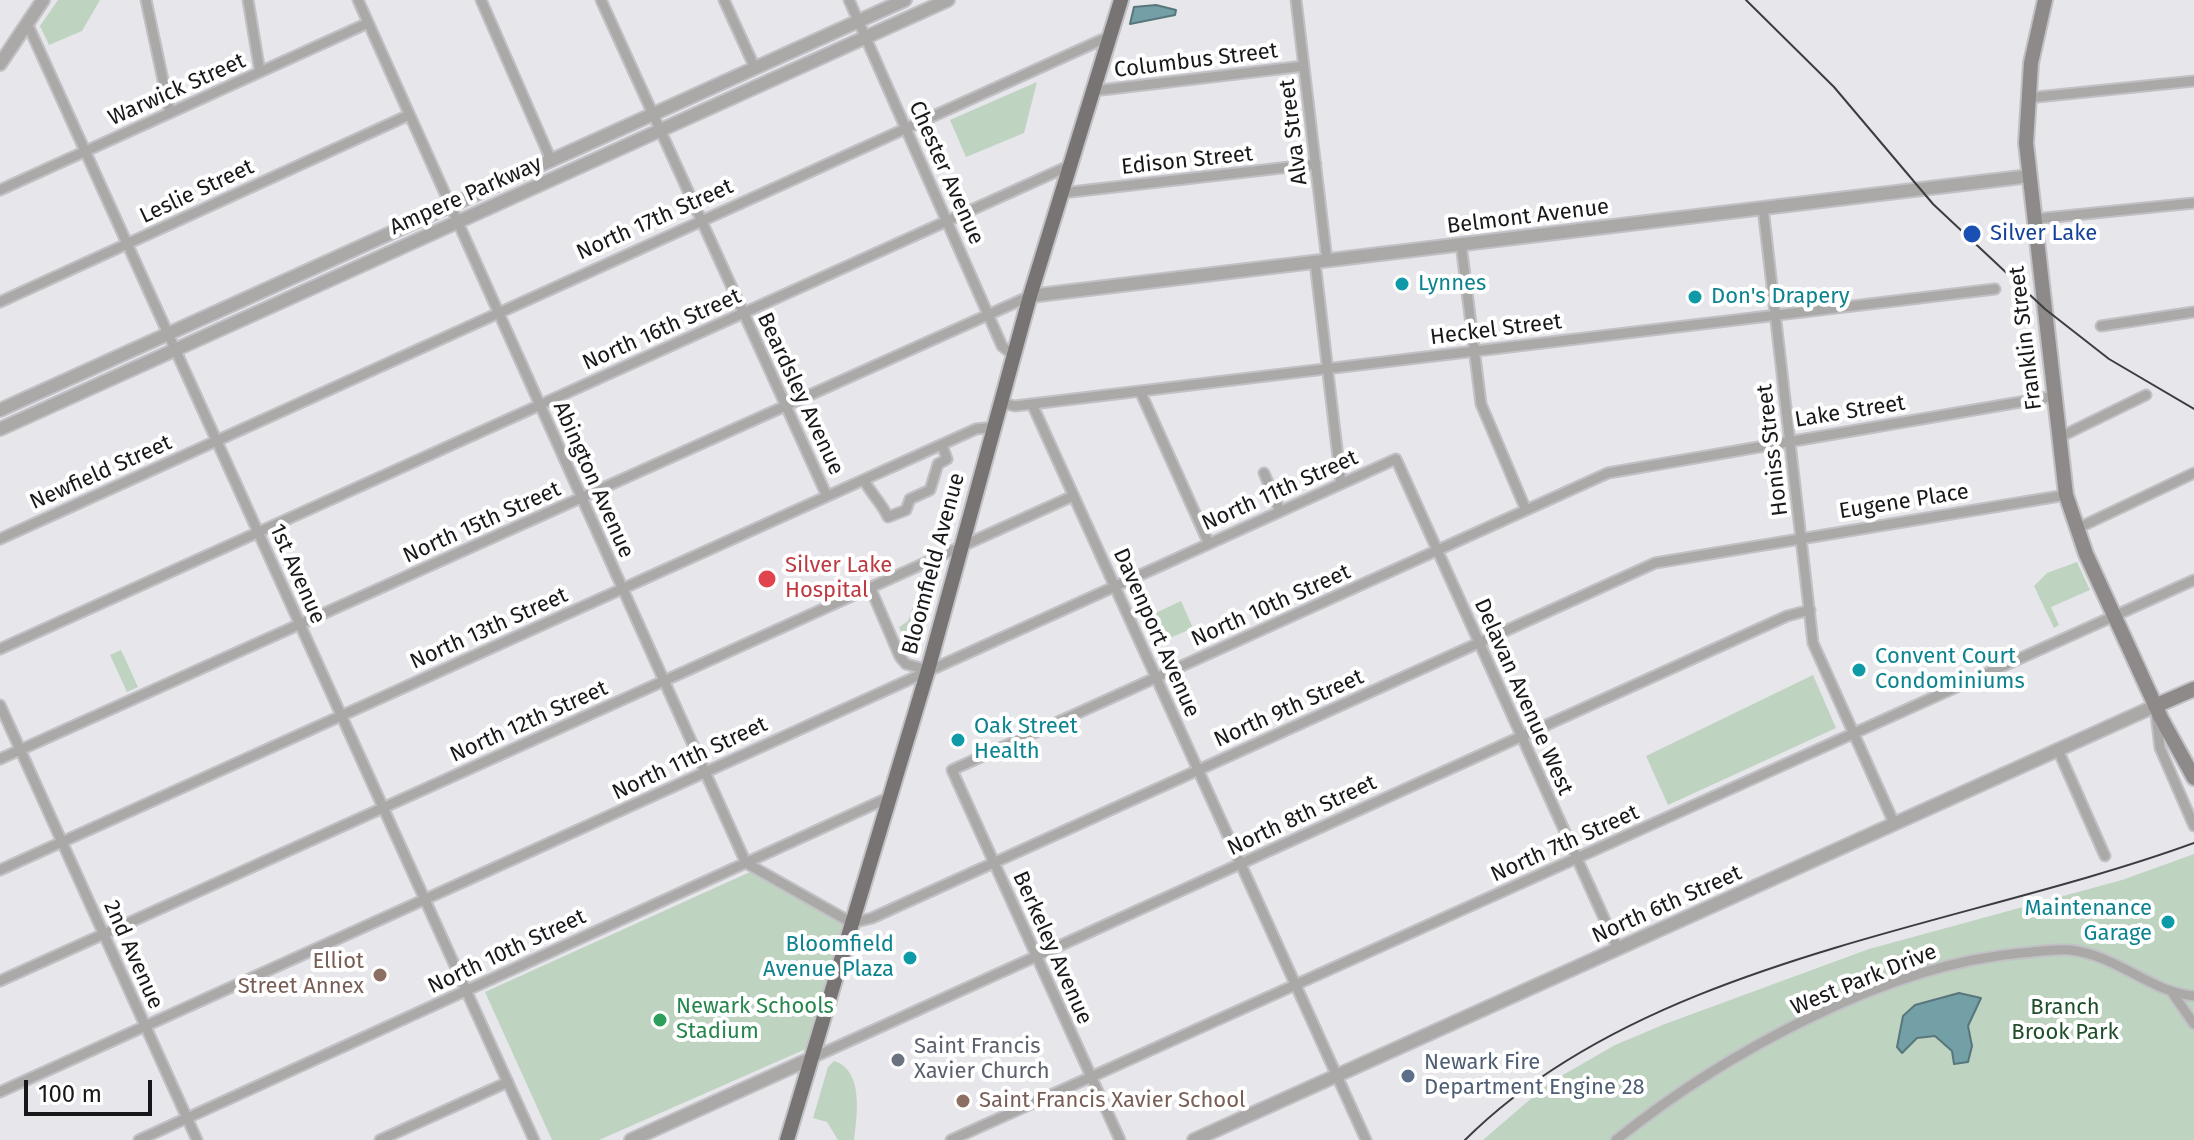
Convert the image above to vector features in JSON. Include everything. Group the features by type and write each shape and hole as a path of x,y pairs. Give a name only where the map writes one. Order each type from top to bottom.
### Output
{"main road":[{"name":"Bloomfield Avenue","path":"787,1140 964,545 1030,296 1121,0"},
{"name":"Franklin Street","path":"2045,0 2027,98 2030,176 2066,495 2076,529 2114,616 2155,706 2194,778"},
{"path":"2155,706 2194,689"}],"street":[{"path":"0,64 43,0"},
{"path":"146,0 170,113"},
{"path":"248,0 260,72"},
{"name":"Abington Avenue","path":"358,0 746,863"},
{"path":"481,0 551,160"},
{"name":"Beardsley Avenue","path":"601,0 827,496"},
{"path":"724,0 755,68"},
{"name":"Chester Avenue","path":"849,0 1002,346 1014,356"},
{"name":"Ampere Parkway","path":"0,410 905,0"},
{"name":"Ampere Parkway","path":"0,429 948,0"},
{"name":"Alva Street","path":"1296,0 1316,164 1328,369 1341,483"},
{"name":"1st Avenue","path":"27,23 534,1140"},
{"name":"Warwick Street","path":"0,190 368,23"},
{"name":"North 17th Street","path":"217,440 1110,36"},
{"name":"Columbus Street","path":"1093,91 1304,66"},
{"path":"2027,98 2194,81"},
{"name":"Leslie Street","path":"0,302 409,115"},
{"name":"Edison Street","path":"1062,193 1316,164"},
{"name":"North 16th Street","path":"0,649 1071,165"},
{"name":"Belmont Avenue","path":"1030,296 2030,176"},
{"path":"2035,219 2194,203"},
{"name":"Honiss Street","path":"1763,208 1813,643 1894,823"},
{"path":"1461,244 1483,409 1526,510"},
{"name":"Heckel Street","path":"1001,403 1032,404 1995,289"},
{"name":"North 15th Street","path":"0,759 1030,296"},
{"path":"2101,326 2194,312"},
{"path":"1140,391 1209,544"},
{"path":"2060,437 2146,395"},
{"name":"Lake Street","path":"1604,475 2055,396"},
{"name":"Davenport Avenue","path":"1032,404 1366,1140"},
{"name":"North 13th Street","path":"0,870 976,429 994,427"},
{"name":"Newfield Street","path":"0,539 217,440"},
{"path":"864,480 870,492 879,497 888,517 906,510 910,499 930,490 938,464 947,459 942,445"},
{"name":"North 11th Street","path":"0,1092 1396,459"},
{"name":"Delavan Avenue West","path":"1396,459 1618,949"},
{"path":"1264,473 1280,511"},
{"path":"2076,529 2194,473"},
{"name":"North 10th Street","path":"952,770 1604,475"},
{"name":"Eugene Place","path":"1747,546 2066,495"},
{"name":"North 12th Street","path":"0,981 1073,496"},
{"name":"North 9th Street","path":"852,923 872,918 1655,563 1747,546"},
{"name":"North 7th Street","path":"951,1140 2194,580"},
{"path":"870,587 900,657 906,664 928,670"},
{"name":"North 8th Street","path":"812,1058 1521,735 1787,616 1810,610"},
{"name":"2nd Avenue","path":"0,705 197,1140"},
{"path":"2155,706 2160,748 2194,826"},
{"name":"North 6th Street","path":"1194,1140 2155,706"},
{"path":"2058,750 2105,856"},
{"name":"Berkeley Avenue","path":"952,770 1120,1140"},
{"name":"North 10th Street","path":"139,1140 890,797"},
{"path":"746,863 754,871 852,923"},
{"name":"West Park Drive","path":"1616,1140 1651,1112 1736,1057 1834,1009 1937,967 1987,956 2074,951 2123,965 2171,992 2194,996"},
{"path":"2171,992 2194,1024"},
{"path":"631,1140 812,1058"},
{"path":"380,1140 508,1082"}],"green space":[{"path":"58,0 100,0 82,31 49,45 40,26"},
{"path":"1037,82 1024,133 966,157 950,120"},
{"path":"2077,562 2090,590 2051,607 2059,625 2054,628 2034,586 2047,573"},
{"path":"932,589 924,616 920,619 923,621 914,653 910,653 899,627 908,621 916,597"},
{"path":"1181,601 1193,628 1156,644 1145,618"},
{"path":"121,650 138,687 127,692 110,655"},
{"path":"1813,675 1836,728 1668,805 1646,756"},
{"name":"Branch Brook Park","path":"2194,854 2194,1140 1483,1140 1549,1083 1615,1045 1665,1024 1869,949 2122,880"},
{"name":"Newark Schools Stadium","path":"750,872 847,925 808,1048 599,1140 552,1140 485,992"},
{"path":"834,1061 844,1066 854,1084 857,1107 854,1140 838,1140 827,1122 813,1118 828,1067"}],"water":[{"path":"1156,5 1176,10 1175,15 1130,24 1134,7"},
{"path":"1959,993 1981,998 1968,1026 1972,1046 1968,1062 1954,1064 1952,1051 1935,1036 1917,1038 1902,1053 1897,1047 1903,1016 1915,1005"}],"tram line":[{"path":"1746,0 1834,87 1933,204 2045,309 2109,359 2194,409"},
{"path":"1465,1140 1539,1079 1622,1029 1714,989 1810,956 2103,873 2194,843"}],"place":[{"name":"Silver Lake","path":"1972,234"},
{"name":"Lynnes","path":"1402,284"},
{"name":"Don's Drapery","path":"1695,297"},
{"name":"Silver Lake Hospital","path":"767,579"},
{"name":"Convent Court Condominiums","path":"1859,670"},
{"name":"Oak Street Health","path":"958,740"},
{"name":"Maintenance Garage","path":"2168,922"},
{"name":"Bloomfield Avenue Plaza","path":"910,958"},
{"name":"Elliot Street Annex","path":"380,975"},
{"name":"Newark Schools Stadium","path":"660,1020"},
{"name":"Saint Francis Xavier Church","path":"898,1060"},
{"name":"Newark Fire Department Engine 28","path":"1408,1076"},
{"name":"Saint Francis Xavier School","path":"963,1101"}]}
